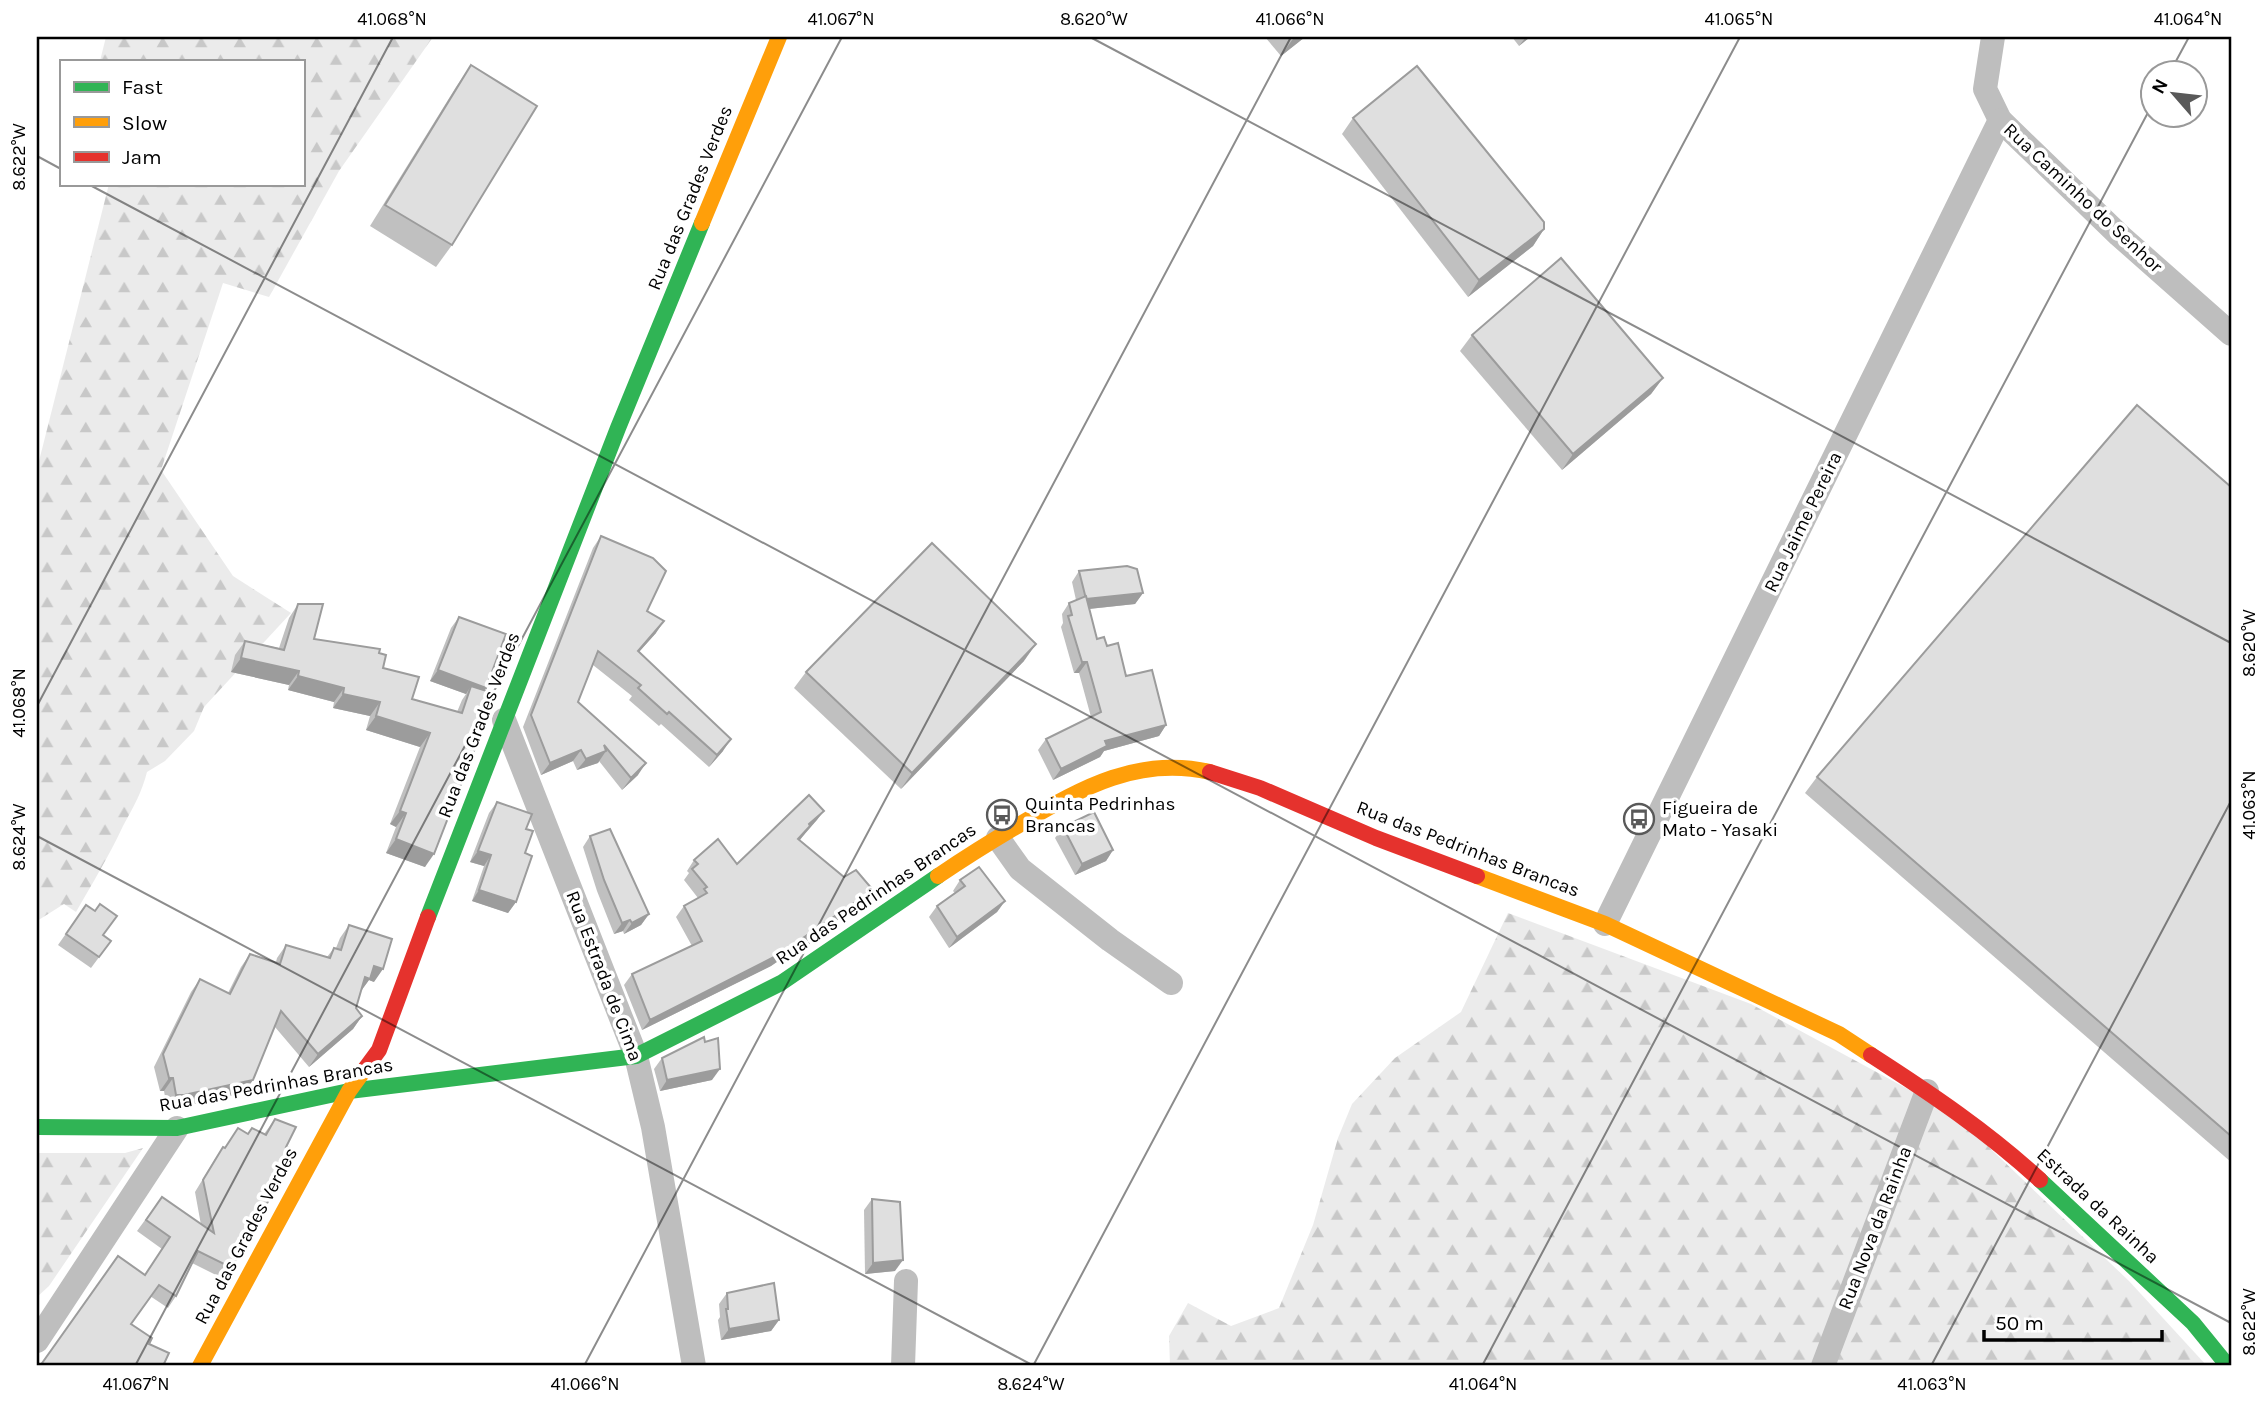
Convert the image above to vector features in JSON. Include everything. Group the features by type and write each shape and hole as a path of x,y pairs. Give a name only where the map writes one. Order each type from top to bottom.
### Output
{"street":[{"name":"Rua das Grades Verdes","path":"200,1366 349,1091 379,1050 444,873 618,428 779,37"},
{"name":"Rua Caminho do Senhor","path":"1993,37 1985,89 2000,120 2119,234 2231,334"},
{"name":"Rua Jaime Pereira","path":"1605,923 2000,120"},
{"name":"Rua Estrada de Cima","path":"504,720 636,1056 653,1127 694,1366"},
{"name":"Rua das Pedrinhas Brancas","path":"37,1127 177,1128 349,1091 636,1056 781,983 998,838 1061,800 1107,778 1154,767 1193,768 1260,788 1376,838 1605,923 1839,1034 1927,1090"},
{"path":"998,838 1020,869 1110,940 1171,983"},
{"name":"Rua Nova da Rainha","path":"1823,1366 1927,1090"},
{"name":"Estrada da Rainha","path":"1927,1090 2007,1149 2193,1324 2228,1366"},
{"path":"37,1341 177,1128"},
{"path":"903,1366 906,1280"}],"green space":[{"path":"106,37 433,37 339,171 269,297 223,283 161,470 233,576 291,613 204,707 194,731 165,761 147,772 134,806 76,912 64,904 37,921 37,469 108,186 304,186 304,60 100,60"},
{"path":"1508,913 1751,1004 1954,1114 2129,1281 2207,1366 1170,1366 1169,1336 1188,1303 1231,1326 1279,1308 1313,1225 1338,1138 1352,1104 1395,1058 1461,1012"},
{"path":"143,1148 49,1286 37,1297 37,1153 125,1153"}],"building":[{"path":"471,65 537,106 452,245 385,205"},
{"path":"1417,66 1544,222 1544,229 1479,280 1353,118"},
{"path":"1561,258 1663,378 1573,454 1472,335"},
{"path":"2137,405 2231,487 2231,1136 1817,777"},
{"path":"601,536 653,558 666,571 647,611 664,621 638,651 731,739 717,755 638,688 641,685 598,651 578,702 646,763 631,778 604,745 606,751 586,759 581,750 550,763 531,715"},
{"path":"932,543 1036,644 912,773 806,672"},
{"path":"1127,566 1137,569 1143,593 1086,599 1079,571"},
{"path":"1086,596 1097,639 1104,637 1107,646 1118,643 1126,676 1152,670 1166,725 1105,741 1107,746 1061,769 1046,739 1101,712 1087,662 1082,662 1068,616 1072,615 1069,603"},
{"path":"298,604 323,604 314,639 380,649 379,653 386,655 383,668 419,677 412,699 462,713 471,686 496,694 434,854 396,839 406,813 400,811 430,733 376,716 380,702 343,694 344,688 298,676 299,671 241,658 245,641 284,650"},
{"path":"459,617 506,634 486,688 438,670"},
{"path":"809,795 824,811 809,824 798,839 844,877 856,870 873,890 778,955 650,1020 632,974 702,941 684,906 707,893 704,889 707,887 692,869 698,864 694,860 718,839 737,864"},
{"path":"497,802 532,814 526,829 533,831 525,853 532,856 516,902 479,890 491,855 478,851"},
{"path":"1094,812 1113,850 1082,864 1063,827"},
{"path":"610,829 649,914 632,923 630,920 622,923 590,836"},
{"path":"979,867 1005,901 957,937 937,906 965,886 960,880"},
{"path":"100,904 117,916 103,935 111,941 99,957 66,934 86,905 95,911"},
{"path":"349,925 392,939 383,969 374,966 370,979 365,977 356,1008 362,1016 318,1054 281,1011 253,1080 176,1095 173,1078 169,1078 163,1054 200,979 230,994 250,954 280,964 286,945 330,958 334,948 341,950"},
{"path":"704,1037 705,1042 718,1038 720,1069 667,1080 662,1058"},
{"path":"275,1119 296,1127 286,1147 293,1149 290,1161 232,1268 198,1251 176,1296 159,1285 131,1324 152,1338 149,1344 169,1353 163,1366 40,1366 118,1256 145,1275 170,1237 146,1220 162,1197 214,1233 203,1180 238,1128 248,1134 252,1128 266,1135"},
{"path":"872,1199 900,1202 903,1260 873,1263"},
{"path":"774,1283 779,1320 729,1329 727,1293"}],"traffic: fast":[{"path":"428,917 618,428 702,223"},
{"path":"37,1127 177,1128 349,1091 636,1056 781,983 938,876"},
{"path":"2040,1180 2193,1323 2228,1366"}],"traffic: slow":[{"path":"702,223 779,37"},
{"path":"938,876 1046,809 1112,778 1159,768 1210,772"},
{"path":"1477,876 1605,924 1839,1034 1871,1055"},
{"path":"200,1366 349,1091 365,1069"}],"traffic: jam":[{"path":"1210,772 1260,788 1376,838 1477,876"},
{"path":"365,1069 379,1050 428,917"},
{"path":"1871,1055 1958,1114 2040,1180"}],"place":[{"name":"Quinta Pedrinhas Brancas","path":"1002,815"},
{"name":"Figueira de Mato - Yasaki","path":"1639,819"}]}
